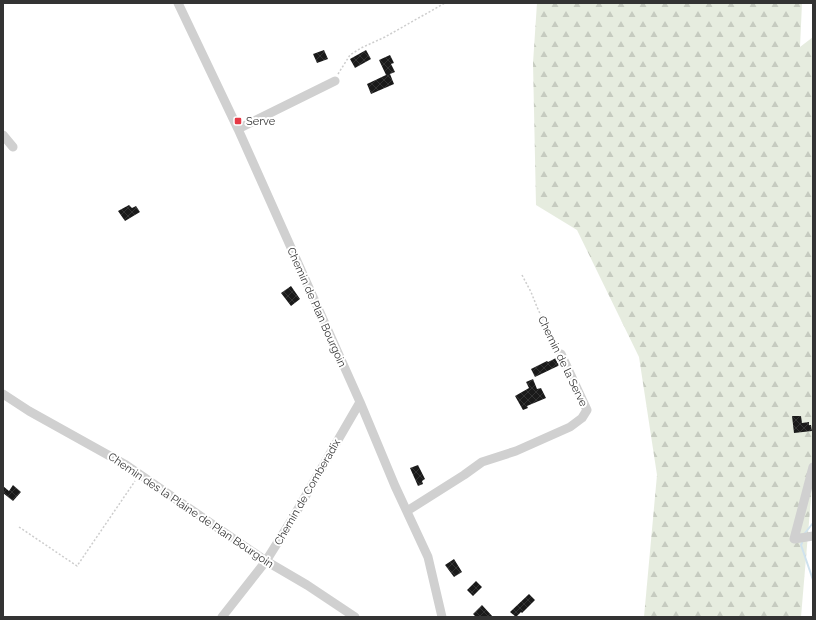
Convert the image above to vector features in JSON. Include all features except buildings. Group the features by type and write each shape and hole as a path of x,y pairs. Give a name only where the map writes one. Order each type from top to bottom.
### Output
{"street":[{"name":"Chemin de Plan Bourgoin","path":"178,3 238,129 428,557 442,617"},
{"path":"238,129 335,81"},
{"path":"3,135 13,147"},
{"name":"Chemin de la Serve","path":"407,511 464,476 482,462 516,451 570,427 582,418 587,410 562,354"},
{"name":"Chemin des la Plaine de Plan Bourgoin","path":"3,394 29,411 126,465 266,561 307,585 355,617"},
{"name":"Chemin de Comberadix","path":"222,617 266,561 360,402"},
{"path":"813,467 794,539 813,536"}],"path":[{"path":"335,81 350,55 445,3"},
{"name":"Chemin de la Serve","path":"522,275 547,329 562,354"},
{"path":"19,527 76,566 140,474"}],"green space":[{"path":"537,3 802,3 800,47 813,37 813,475 801,617 644,617 657,475 639,357 577,230 536,205 533,63"}],"waterway":[{"path":"805,533 813,523"},
{"path":"802,543 801,545 813,580"}],"place":[{"name":"Serve","path":"238,121"}]}
